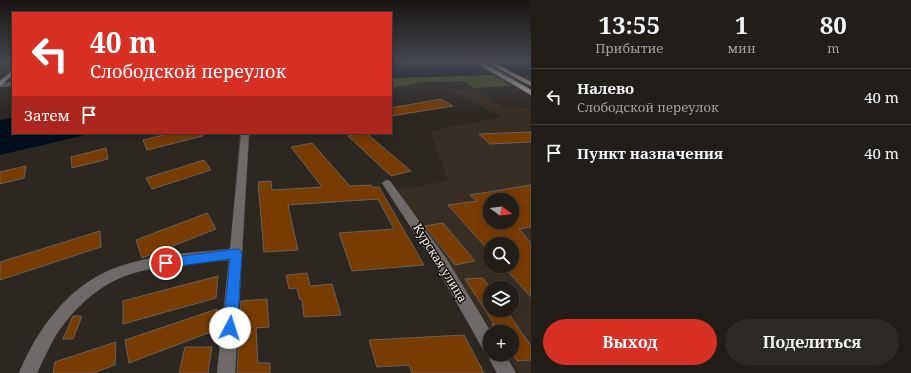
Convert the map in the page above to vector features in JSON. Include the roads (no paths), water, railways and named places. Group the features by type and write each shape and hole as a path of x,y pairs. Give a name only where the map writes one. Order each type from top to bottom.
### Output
{"main road":[{"path":"507,79 531,93"}],"street":[{"path":"0,85 12,84"},
{"path":"226,373 245,134"},
{"name":"Курская улица","path":"387,183 441,262 483,333"},
{"path":"28,373 55,323 71,303 92,287 121,271 177,261 236,254"},
{"path":"500,361 507,373"}],"water":[{"path":"12,118 12,134 90,134 0,155 0,120"}],"tram line":[{"path":"512,79 531,90"}]}
